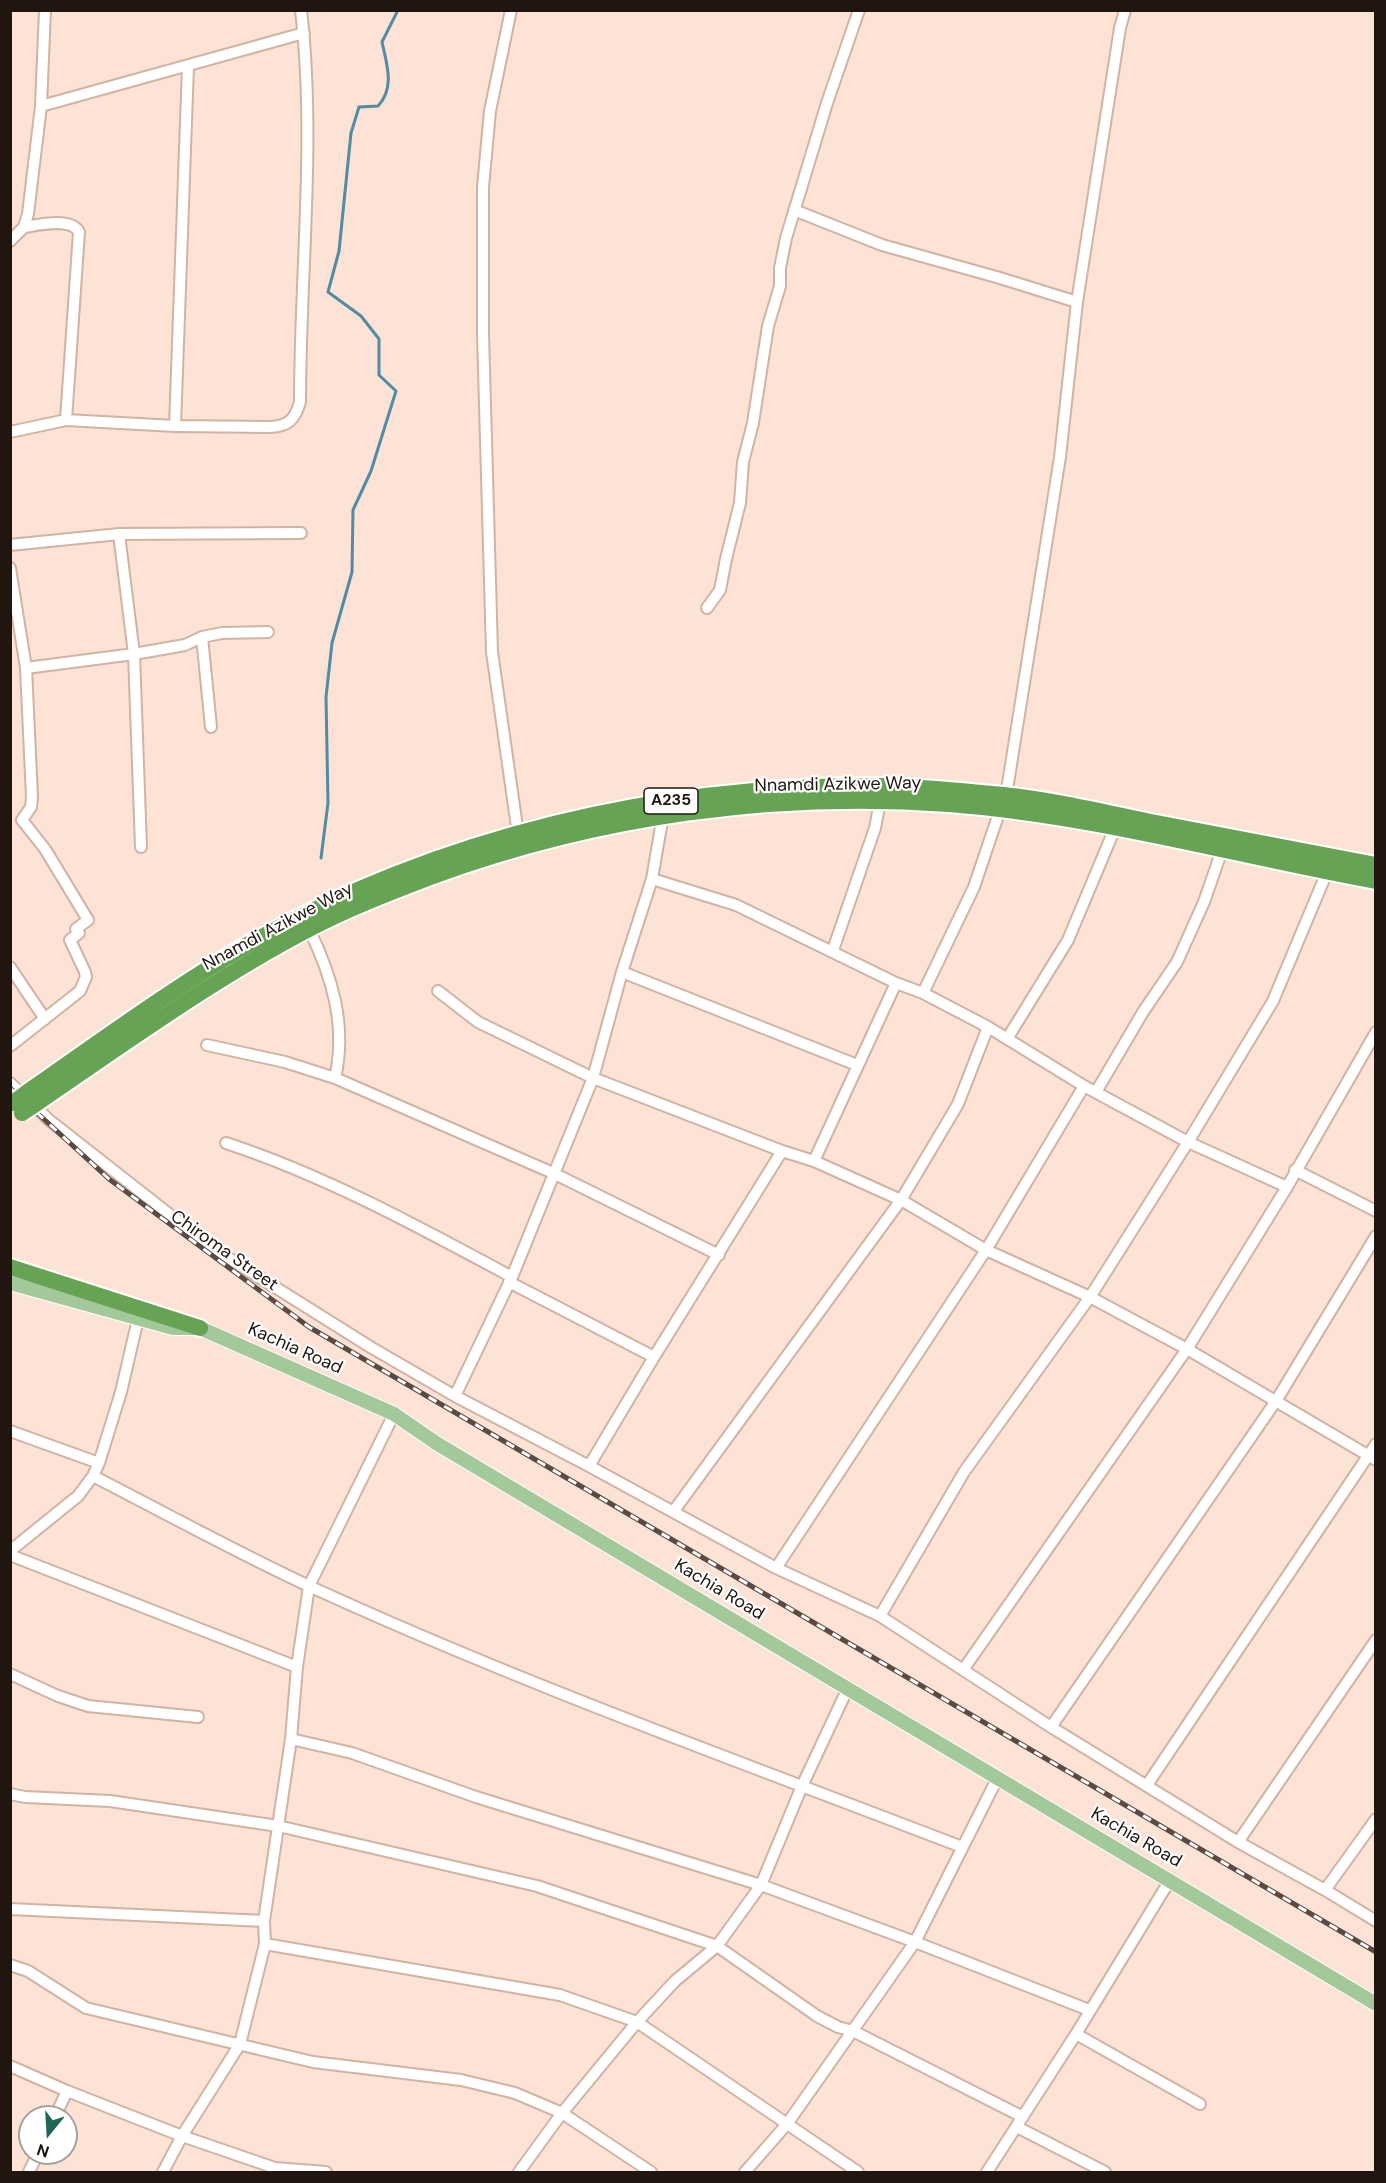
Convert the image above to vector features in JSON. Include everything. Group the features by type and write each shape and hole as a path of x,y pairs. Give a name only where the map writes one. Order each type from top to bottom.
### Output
{"highway":[{"name":"Nnamdi Azikwe Way","path":"14,1110 192,979 291,923 359,890 421,865 550,824 626,808 750,790 884,786 1003,803 1089,810 1376,866"},
{"name":"Nnamdi Azikwe Way","path":"34,1096 198,992 309,929 377,897 463,865 544,840 663,815 708,808 791,801 1003,803 1376,881"},
{"path":"10,1267 200,1328"}],"main road":[{"name":"Kachia Road","path":"10,1283 173,1328 200,1328 394,1414 436,1443 847,1690 1376,2004"}],"street":[{"path":"10,241 24,226 28,214 41,106 45,10"},
{"path":"10,432 66,420 176,426 282,426 291,422 296,416 300,402 308,167 306,52 302,10"},
{"path":"511,10 490,111 484,176 483,334 492,652 518,834"},
{"path":"707,608 720,590 740,503 743,462 753,423 768,326 780,286 780,268 786,238 841,60 859,10"},
{"path":"923,993 974,887 1003,803 1060,457 1077,302 1120,28 1125,10"},
{"path":"41,106 304,33"},
{"path":"176,426 188,66"},
{"path":"794,210 882,244 1077,302"},
{"path":"24,226 68,223 76,227 79,232 66,420"},
{"path":"10,545 119,534 301,533"},
{"path":"119,534 134,654 141,847"},
{"path":"10,568 26,668 32,797 31,807 22,820"},
{"path":"26,668 134,654 184,645 202,637 222,633 268,632"},
{"path":"202,637 211,727"},
{"path":"833,950 875,828 880,802"},
{"path":"10,815 22,820 52,858 88,920 76,929 79,933 70,940 85,972 80,991 10,1046"},
{"path":"455,1396 510,1279 593,1078 622,972 652,879 663,815"},
{"path":"1007,1039 1068,940 1115,828"},
{"path":"1096,1092 1143,1012 1177,962 1204,902 1222,850"},
{"path":"880,1616 964,1472 1090,1296 1188,1142 1273,1001 1327,872"},
{"path":"652,879 736,905 833,950 896,983 923,993 988,1027 1084,1086 1188,1142 1287,1187"},
{"path":"309,929 321,953 336,998 340,1038 335,1078"},
{"path":"10,967 45,1019"},
{"path":"622,972 857,1065"},
{"path":"814,1161 896,983"},
{"path":"438,991 478,1022 593,1078 782,1151 814,1161 901,1200 986,1250 1090,1296 1186,1349 1372,1458"},
{"path":"674,1512 901,1200 958,1104 988,1027"},
{"path":"963,1670 1186,1349 1287,1187 1376,1032"},
{"path":"207,1045 285,1062 335,1078 553,1173 719,1255"},
{"name":"Chiroma Street","path":"10,1083 49,1120 211,1246 372,1348 455,1396 590,1466 776,1568 880,1616 1051,1727 1238,1842 1376,1921"},
{"path":"776,1568 986,1250 1084,1086"},
{"path":"226,1143 273,1159 394,1213 654,1357"},
{"path":"590,1466 654,1357 782,1151"},
{"path":"1295,1170 1376,1211"},
{"path":"1051,1727 1276,1401 1376,1236"},
{"path":"138,1319 121,1392 93,1476 78,1496 10,1553 297,1667"},
{"path":"163,2172 182,2136 240,2044 265,1944 264,1921 291,1738 297,1667 309,1586 394,1414"},
{"path":"10,1431 99,1463"},
{"path":"1148,1785 1372,1458 1376,1444"},
{"path":"93,1476 309,1586 625,1718 962,1847"},
{"path":"1238,1842 1376,1640"},
{"path":"10,1674 58,1696 88,1706 198,1717"},
{"path":"519,2172 562,2113 637,2022 675,1981 717,1946 761,1885 802,1786 847,1690"},
{"path":"291,1738 352,1753 476,1797 761,1885 1089,2010"},
{"path":"745,2172 787,2124 915,1942 997,1779"},
{"path":"10,1794 25,1797 110,1801 278,1826 537,1886 717,1946 817,2016 838,2027 854,2031 1023,2117"},
{"path":"1325,1890 1376,1819"},
{"path":"987,2172 1076,2034 1170,1880"},
{"path":"10,1909 264,1921"},
{"path":"265,1944 560,1995 637,2022 858,2172"},
{"path":"10,1965 28,1971 86,2008 314,2062 461,2080 515,2094 562,2113 651,2172"},
{"path":"1076,2034 1200,2104"},
{"path":"10,2066 67,2091 273,2170 326,2172"},
{"path":"61,2105 67,2091"},
{"path":"1017,2127 1105,2172"}],"waterway":[{"path":"321,858 328,803 326,697 332,643 352,572 353,510 371,471 396,391 379,375 379,339 361,316 328,292 339,251 351,133 359,107 378,106 386,92 388,76 382,42 398,10"}],"railway":[{"path":"10,1088 109,1179 309,1327 1376,1952"}]}
